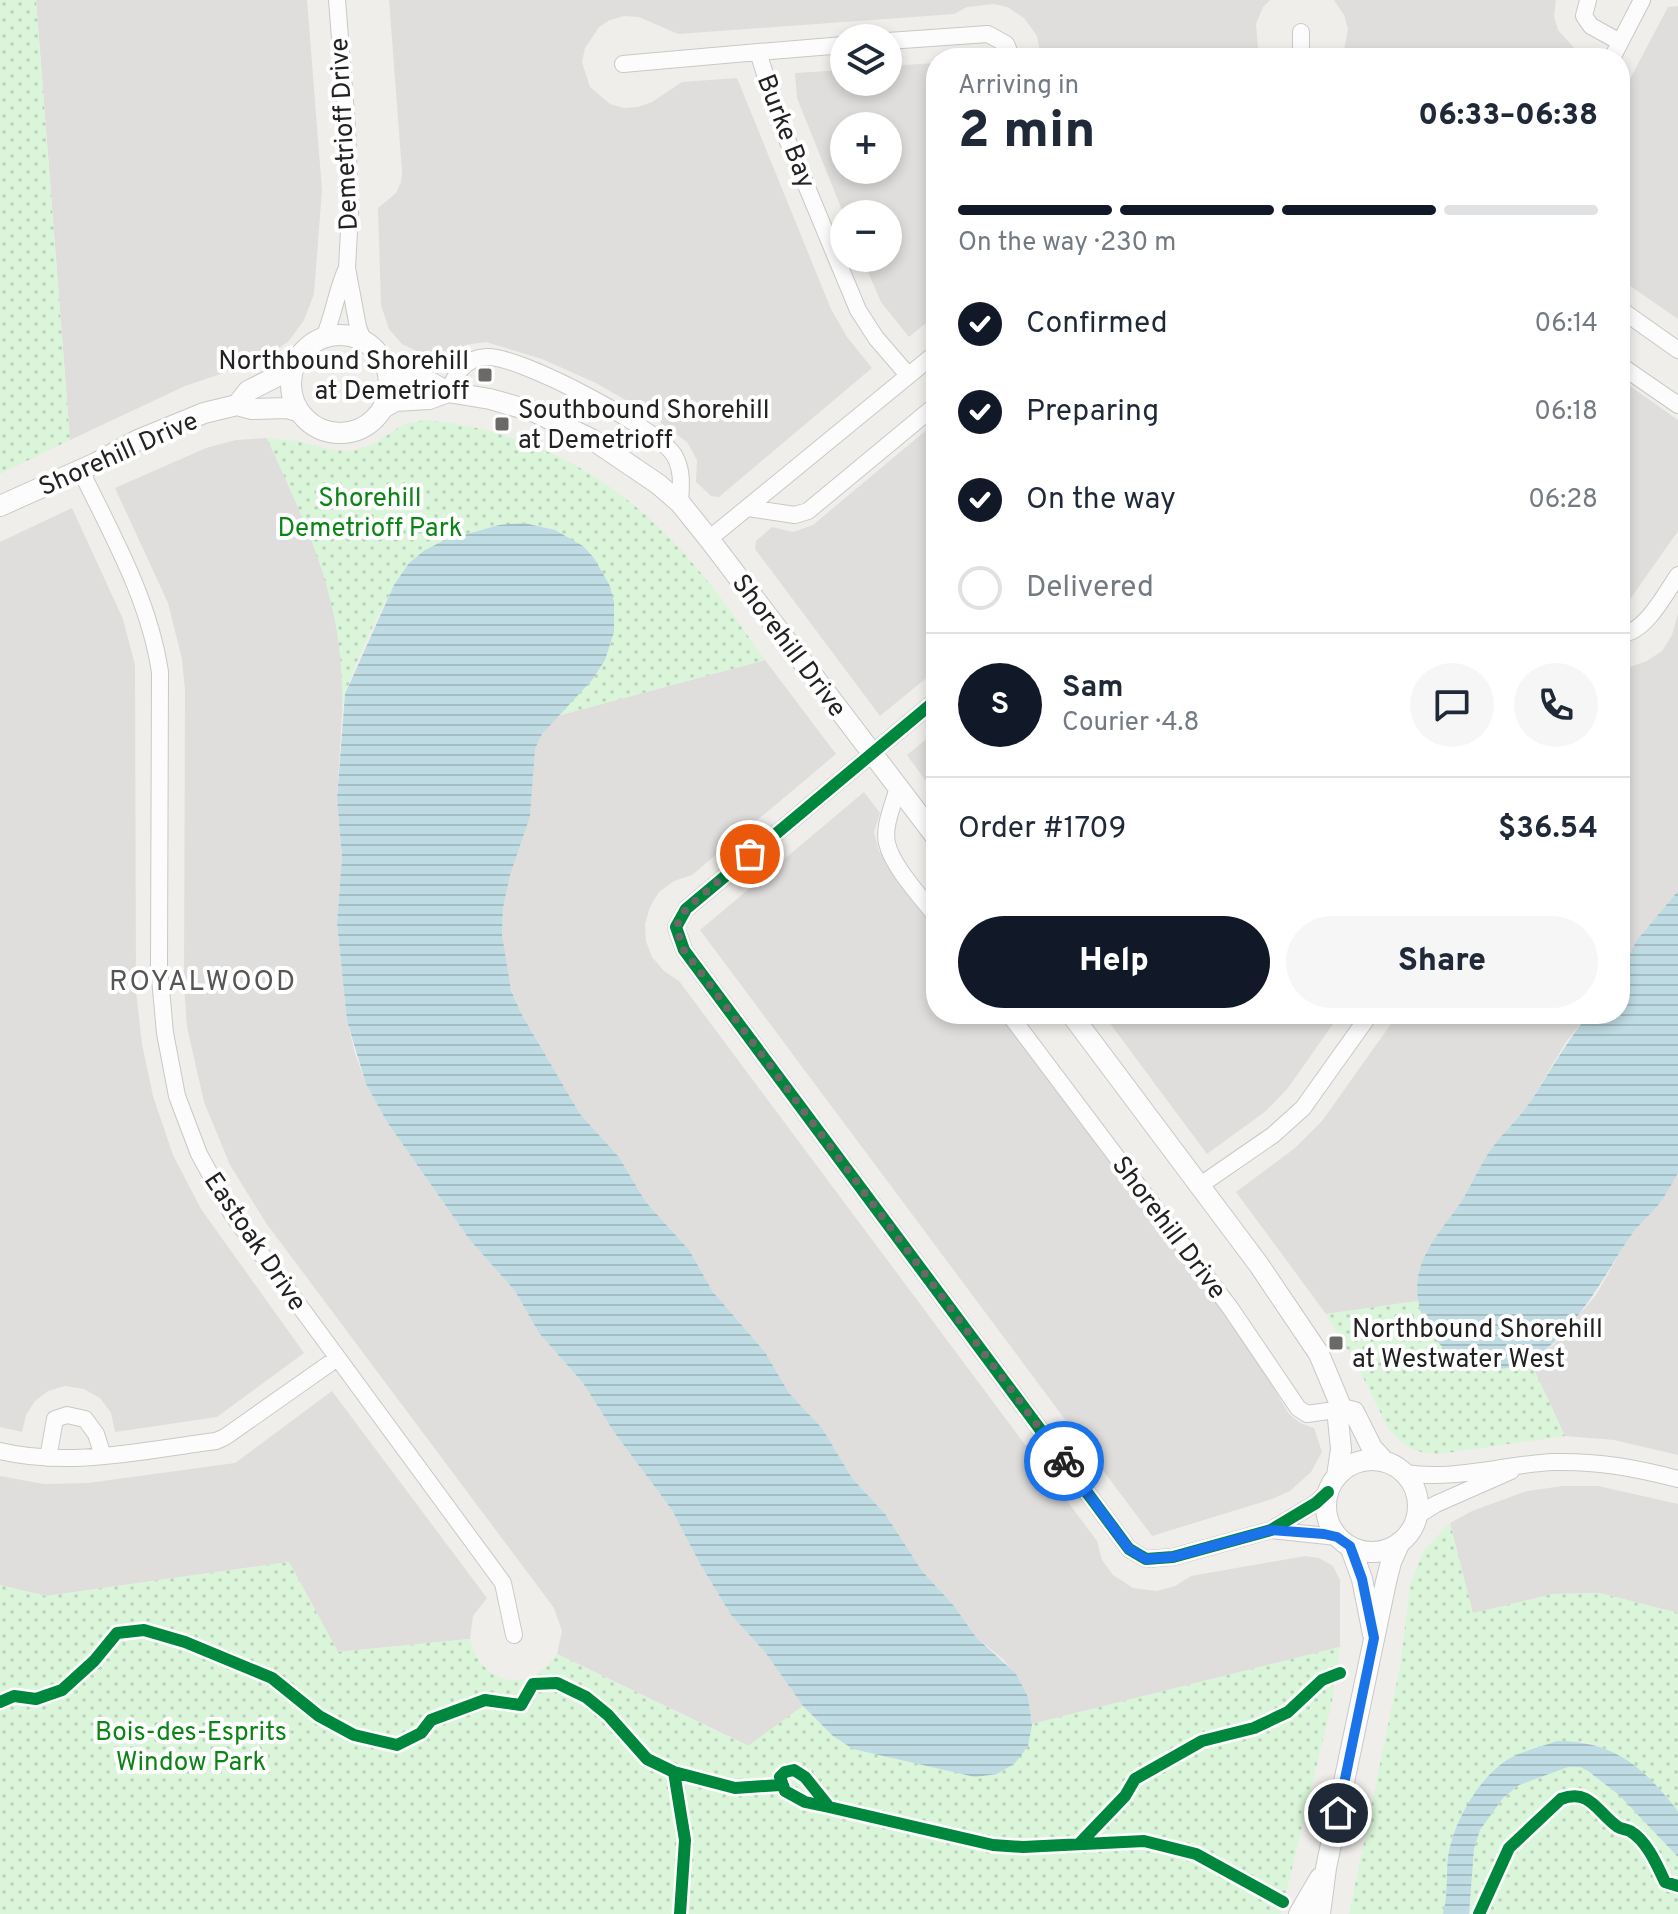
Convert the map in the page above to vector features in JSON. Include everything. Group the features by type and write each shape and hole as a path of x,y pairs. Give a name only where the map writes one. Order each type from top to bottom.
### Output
{"street":[{"name":"Demetrioff Drive","path":"337,0 347,127 350,212 347,268 363,340"},
{"path":"1588,0 1584,16 1591,26 1620,42"},
{"path":"1617,48 1640,4 1621,0"},
{"path":"1301,32 1301,48"},
{"path":"902,40 988,34 1008,48"},
{"name":"Burke Bay","path":"623,64 830,46"},
{"name":"Burke Bay","path":"758,52 781,125 858,310 876,338 908,375"},
{"name":"Demetrioff Drive","path":"324,337 336,292 347,268"},
{"path":"1630,316 1678,350"},
{"path":"324,337 340,334 363,340"},
{"name":"Shorehill Drive","path":"237,405 248,391 293,368 305,349 324,337"},
{"name":"Shorehill Drive","path":"363,340 394,371 430,382 448,392 490,399 535,412 593,440 658,484 680,503 709,539 926,824"},
{"path":"448,392 457,370 488,356 555,380 591,397 665,444 680,467 680,503"},
{"path":"709,539 926,361"},
{"path":"383,408 388,392 386,366"},
{"path":"293,368 291,391 300,412"},
{"path":"1630,372 1678,405"},
{"name":"Shorehill Drive","path":"0,506 175,424 237,405 252,409 287,408 300,412 321,429 338,433 364,427 395,401 429,399 448,392"},
{"path":"748,508 795,515 808,511 926,413"},
{"name":"Eastoak Drive","path":"80,469 145,606 157,651 160,672 159,967 165,1033 177,1096 199,1154 232,1214 503,1583 514,1635"},
{"path":"1630,632 1638,628 1678,575"},
{"path":"926,709 686,909 676,927 684,950 1129,1549 1146,1559 1173,1557 1271,1530 1316,1503 1348,1466 1361,1461 1383,1460 1405,1473 1432,1478 1551,1462 1613,1464 1678,1479"},
{"path":"898,787 887,830 887,843 895,861 926,903"},
{"name":"Shorehill Drive","path":"1017,1024 1231,1309 1298,1408 1307,1414 1342,1409 1354,1412 1372,1448 1383,1460"},
{"name":"Shorehill Drive","path":"1078,1024 1259,1265 1319,1354 1342,1409 1338,1419 1341,1449 1333,1484"},
{"path":"1199,1186 1273,1135 1303,1108 1363,1024"},
{"path":"0,1451 48,1458 103,1456 216,1441 336,1359"},
{"path":"48,1458 55,1419 67,1415 85,1419 96,1434 103,1456"},
{"path":"1417,1516 1436,1504 1520,1467"},
{"path":"1271,1530 1343,1542 1375,1552 1385,1550 1408,1535 1417,1516 1418,1499 1414,1485 1405,1473"},
{"path":"1333,1484 1326,1509 1362,1579 1374,1638"},
{"path":"1320,1914 1326,1868 1374,1638 1391,1562 1400,1542"},
{"path":"1299,1914 1326,1868"}],"shaded area":[{"path":"36,0 307,0 322,190 314,294 304,320 288,342 259,361 185,386 70,440"},
{"path":"389,0 1270,0 1263,7 1256,24 1258,48 1039,48 1037,36 1024,18 1007,7 994,4 967,7 954,14 678,34 639,17 624,16 599,27 585,48 582,62 590,87 610,104 624,108 638,107 652,102 682,82 737,78 831,309 847,337 872,368 719,497 711,496 696,482 697,460 687,442 643,410 596,383 542,359 486,342 465,345 450,358 421,353 402,344 389,329 381,305 378,208 396,193 402,171"},
{"path":"1334,0 1556,0 1554,16 1558,30 1574,48 1344,48 1348,29 1344,15"},
{"path":"1678,6 1678,319 1630,286 1630,79 1668,7"},
{"path":"926,64 926,323 909,337 881,302 868,272 902,272 902,200 838,200 832,184 902,184 902,112 830,112 830,180 797,98 795,73 830,71 830,96 902,96 902,65"},
{"path":"1630,386 1678,420 1678,531 1630,599"},
{"path":"926,430 926,678 880,716 755,549 756,541 772,527 793,532 813,525"},
{"path":"267,438 312,537 325,574 339,633 343,698 337,799 342,857 337,923 347,1021 366,1084 387,1122 469,1239 515,1291 539,1333 583,1383 614,1432 672,1510 731,1615 765,1652 803,1706 749,1746 557,1654 562,1631 554,1608 266,1223 230,1165 204,1102 187,1027 184,985 185,691 182,659 168,603 115,488 206,448 236,440"},
{"path":"72,508 123,619 135,665 136,991 142,1044 153,1096 173,1155 201,1209 304,1353 217,1417 115,1432 111,1413 100,1398 84,1389 65,1386 48,1391 35,1401 26,1415 22,1432 0,1427 0,542"},
{"path":"1678,614 1678,891 1637,940 1630,953 1630,667 1662,651 1672,635"},
{"path":"765,660 836,754 692,875 674,881 659,892 645,924 646,941 652,957 664,971 679,981 1097,1541 1102,1560 1113,1575 1133,1588 1157,1591 1175,1586 1191,1576 1305,1556 1319,1558 1333,1566 1340,1580 1340,1647 1032,1724 1028,1697 1004,1660 976,1637 954,1606 922,1571 886,1515 852,1478 822,1428 789,1393 765,1352 713,1292 689,1250 645,1201 619,1157 580,1114 522,1015 505,963 503,908 535,749 542,734 557,716"},
{"path":"926,739 926,781 907,755"},
{"path":"864,792 880,813 874,832 879,851 926,914 926,1024 1008,1024 1250,1349 1289,1414 1300,1423 1314,1428 1322,1452 1311,1472 1290,1491 1272,1499 1152,1536 700,930"},
{"path":"1110,1024 1333,1024 1288,1088 1266,1111 1207,1154"},
{"path":"1391,1024 1581,1024 1566,1042 1527,1107 1495,1143 1462,1201 1425,1254 1418,1277 1418,1301 1326,1314 1236,1192 1295,1148 1322,1121"},
{"path":"1678,1173 1678,1455 1614,1440 1565,1436 1530,1361 1553,1345 1596,1295 1629,1237 1661,1201"},
{"path":"332,1391 487,1598 473,1616 470,1639 338,1652 289,1562 46,1596 0,1585 0,1476 44,1484 88,1483 235,1463"},
{"path":"1563,1486 1598,1486 1678,1504 1678,1613 1599,1593 1553,1594 1472,1614 1450,1523 1472,1511 1527,1491"}],"green space":[{"path":"0,0 36,0 70,440 0,474"},
{"name":"Shorehill Demetrioff Park","path":"425,420 504,435 541,448 576,465 608,486 669,537 723,601 765,660 557,716 592,680 409,563 358,659 342,716 342,676 332,605 311,540 267,438 351,451 374,444 404,424"},
{"path":"1418,1301 1423,1319 1512,1367 1530,1361 1565,1436 1440,1454 1410,1448 1398,1439 1388,1428 1358,1367 1326,1314"},
{"path":"1450,1523 1473,1613 1553,1594 1599,1593 1678,1613 1678,1811 1658,1789 1622,1759 1581,1741 1473,1794 1451,1842 1443,1914 1349,1914 1400,1667 1410,1585 1424,1550"},
{"name":"Bois-des-Esprits Window Park","path":"289,1562 338,1652 470,1639 485,1667 508,1680 533,1676 557,1654 748,1746 803,1706 833,1736 1032,1724 1340,1647 1332,1702 1281,1914 0,1914 0,1585 46,1596"},
{"path":"1568,1767 1588,1771 1619,1795 1678,1857 1678,1914 1469,1914 1474,1849 1480,1830 1503,1798 1519,1784"}],"water":[{"path":"524,523 555,530 583,546 594,558 610,586 614,602 614,632 605,660 592,680 542,734 535,749 530,816 510,875 503,908 502,935 511,990 522,1015 580,1114 619,1157 645,1201 689,1250 713,1292 765,1352 789,1393 822,1428 852,1478 886,1515 922,1571 954,1606 976,1637 1016,1674 1028,1697 1032,1725 1028,1746 1015,1763 997,1774 975,1777 853,1749 833,1736 803,1706 765,1652 731,1615 672,1510 614,1432 583,1383 539,1333 515,1291 469,1239 387,1122 366,1084 347,1021 337,923 342,857 337,799 345,694 394,585 409,563 443,541 499,525"},
{"path":"1678,891 1678,1173 1577,1317 1556,1341 1532,1359 1507,1368 1479,1367 1449,1352 1428,1329 1418,1298 1421,1266 1436,1236 1463,1199 1492,1148 1528,1105 1582,1024 1630,1024 1630,953 1637,940"},
{"path":"1557,1741 1577,1742 1612,1752 1653,1782 1678,1811 1678,1857 1619,1795 1588,1771 1568,1767 1519,1785 1503,1798 1480,1830 1474,1849 1469,1914 1443,1914 1450,1845 1460,1818 1475,1792 1494,1770 1510,1758"}],"cycle path":[{"path":"926,708 686,909 676,927 684,950 1129,1549 1146,1559 1173,1557 1271,1530 1316,1503 1328,1492"},
{"path":"0,1702 14,1696 36,1699 62,1690 94,1661 117,1633 144,1630 185,1642 272,1678 319,1716 354,1735 397,1745 421,1733 431,1720 485,1700 521,1705 533,1684 557,1683 586,1697 608,1715 647,1759 674,1772 735,1788 780,1785"},
{"path":"1080,1843 1125,1796 1135,1779 1202,1741 1254,1728 1288,1712 1322,1680 1340,1673"},
{"path":"829,1807 805,1777 794,1770 780,1777 785,1791 805,1802 993,1845 1023,1847 1144,1841 1196,1854 1283,1902"},
{"path":"674,1772 685,1840 680,1914"},
{"path":"1479,1914 1509,1848 1561,1799 1571,1796 1587,1799 1618,1827 1636,1835 1651,1854 1665,1882 1678,1886"}],"way so far":[{"path":"750,854 686,909 676,927 684,950 1064,1461"}],"place":[{"name":"Northbound Shorehill at Demetrioff","path":"485,375"},
{"name":"Southbound Shorehill at Demetrioff","path":"502,424"},
{"name":"Northbound Shorehill at Westwater West","path":"1336,1343"}],"district":[{"name":"ROYALWOOD","path":"203,980"}],"route":[{"path":"1064,1461 1129,1549 1146,1559 1173,1557 1271,1530 1324,1534 1337,1537 1350,1546 1358,1563 1374,1638 1338,1813"}]}
